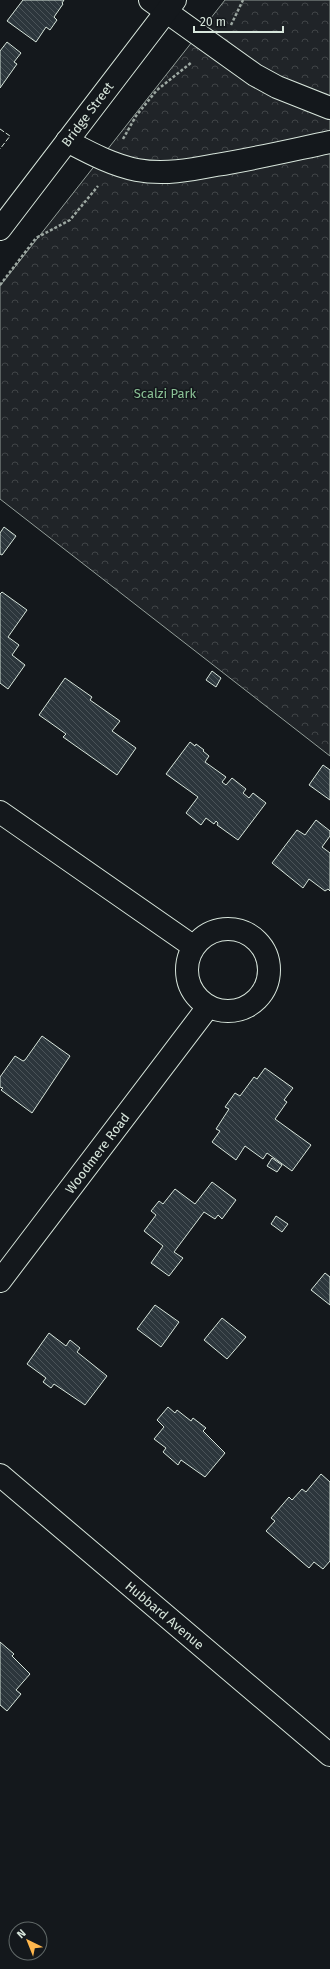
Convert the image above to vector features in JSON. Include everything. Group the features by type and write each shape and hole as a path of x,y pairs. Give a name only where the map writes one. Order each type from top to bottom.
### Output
{"street":[{"path":"164,4 255,75 277,87 330,108"},
{"name":"Bridge Street","path":"0,229 67,141 164,4"},
{"path":"67,141 107,161 126,167 153,172 203,168 330,142"},
{"path":"0,812 194,947"},
{"path":"224,929 242,932 258,941 263,948 268,961 269,974 266,987 259,998 252,1004 235,1011 217,1010 208,1007 196,996 188,980 188,963 194,947 200,940 211,933 224,929"},
{"name":"Woodmere Road","path":"0,1281 208,1007"},
{"name":"Hubbard Avenue","path":"0,1475 330,1755"}],"green space":[{"name":"Scalzi Park","path":"225,0 330,0 330,756 0,499 0,286"}],"building":[{"path":"23,0 64,0 54,17 57,20 50,30 46,27 36,42 7,21"},
{"path":"7,42 21,53 14,62 17,64 0,88 0,51"},
{"path":"4,527 16,536 2,555 0,554 0,533"},
{"path":"2,592 27,610 8,637 19,645 12,655 25,665 8,689 0,683 0,594"},
{"path":"212,671 221,678 216,687 206,680"},
{"path":"65,678 92,697 90,700 120,721 112,731 136,748 117,775 63,737 66,734 39,715"},
{"path":"190,742 195,746 196,744 204,750 203,751 209,756 205,762 226,777 222,782 226,785 232,778 246,789 243,793 249,798 253,793 266,803 238,840 217,825 218,823 216,821 214,824 206,818 201,825 186,813 198,797 166,774"},
{"path":"323,765 330,770 330,800 309,785"},
{"path":"316,820 330,831 330,836 322,847 330,853 330,891 328,889 325,891 309,879 303,888 272,863 297,830 305,835"},
{"path":"42,1036 70,1056 32,1113 1,1090 3,1088 0,1087 0,1077 15,1056 23,1061 25,1060"},
{"path":"265,1068 293,1088 284,1100 287,1102 275,1119 311,1145 292,1171 267,1153 263,1159 245,1146 236,1160 212,1142 220,1131 216,1129 229,1109 225,1107 235,1093 240,1096 254,1077 257,1079"},
{"path":"272,1158 282,1165 277,1172 267,1166"},
{"path":"212,1182 236,1200 222,1219 218,1215 215,1219 204,1212 174,1252 183,1258 169,1276 151,1263 163,1246 144,1231 156,1215 151,1211 159,1201 163,1204 175,1189 195,1204"},
{"path":"276,1216 288,1224 282,1232 271,1224"},
{"path":"325,1273 330,1277 330,1305 311,1290"},
{"path":"155,1305 179,1322 161,1347 137,1329"},
{"path":"222,1318 246,1337 227,1359 204,1340"},
{"path":"49,1333 66,1346 70,1340 80,1348 77,1352 107,1376 85,1405 54,1384 51,1388 43,1382 46,1378 27,1364"},
{"path":"168,1407 175,1413 177,1410 191,1421 193,1418 206,1428 203,1431 225,1453 205,1477 181,1460 178,1465 163,1452 166,1448 154,1439 164,1427 157,1420"},
{"path":"321,1474 330,1482 330,1561 323,1569 314,1562 309,1568 266,1531 275,1521 271,1518 289,1497 292,1500 302,1489 306,1492"},
{"path":"0,1642 14,1654 12,1656 30,1674 16,1690 21,1694 7,1711 0,1705"}],"fence":[{"path":"0,129 10,136 0,149"}]}
